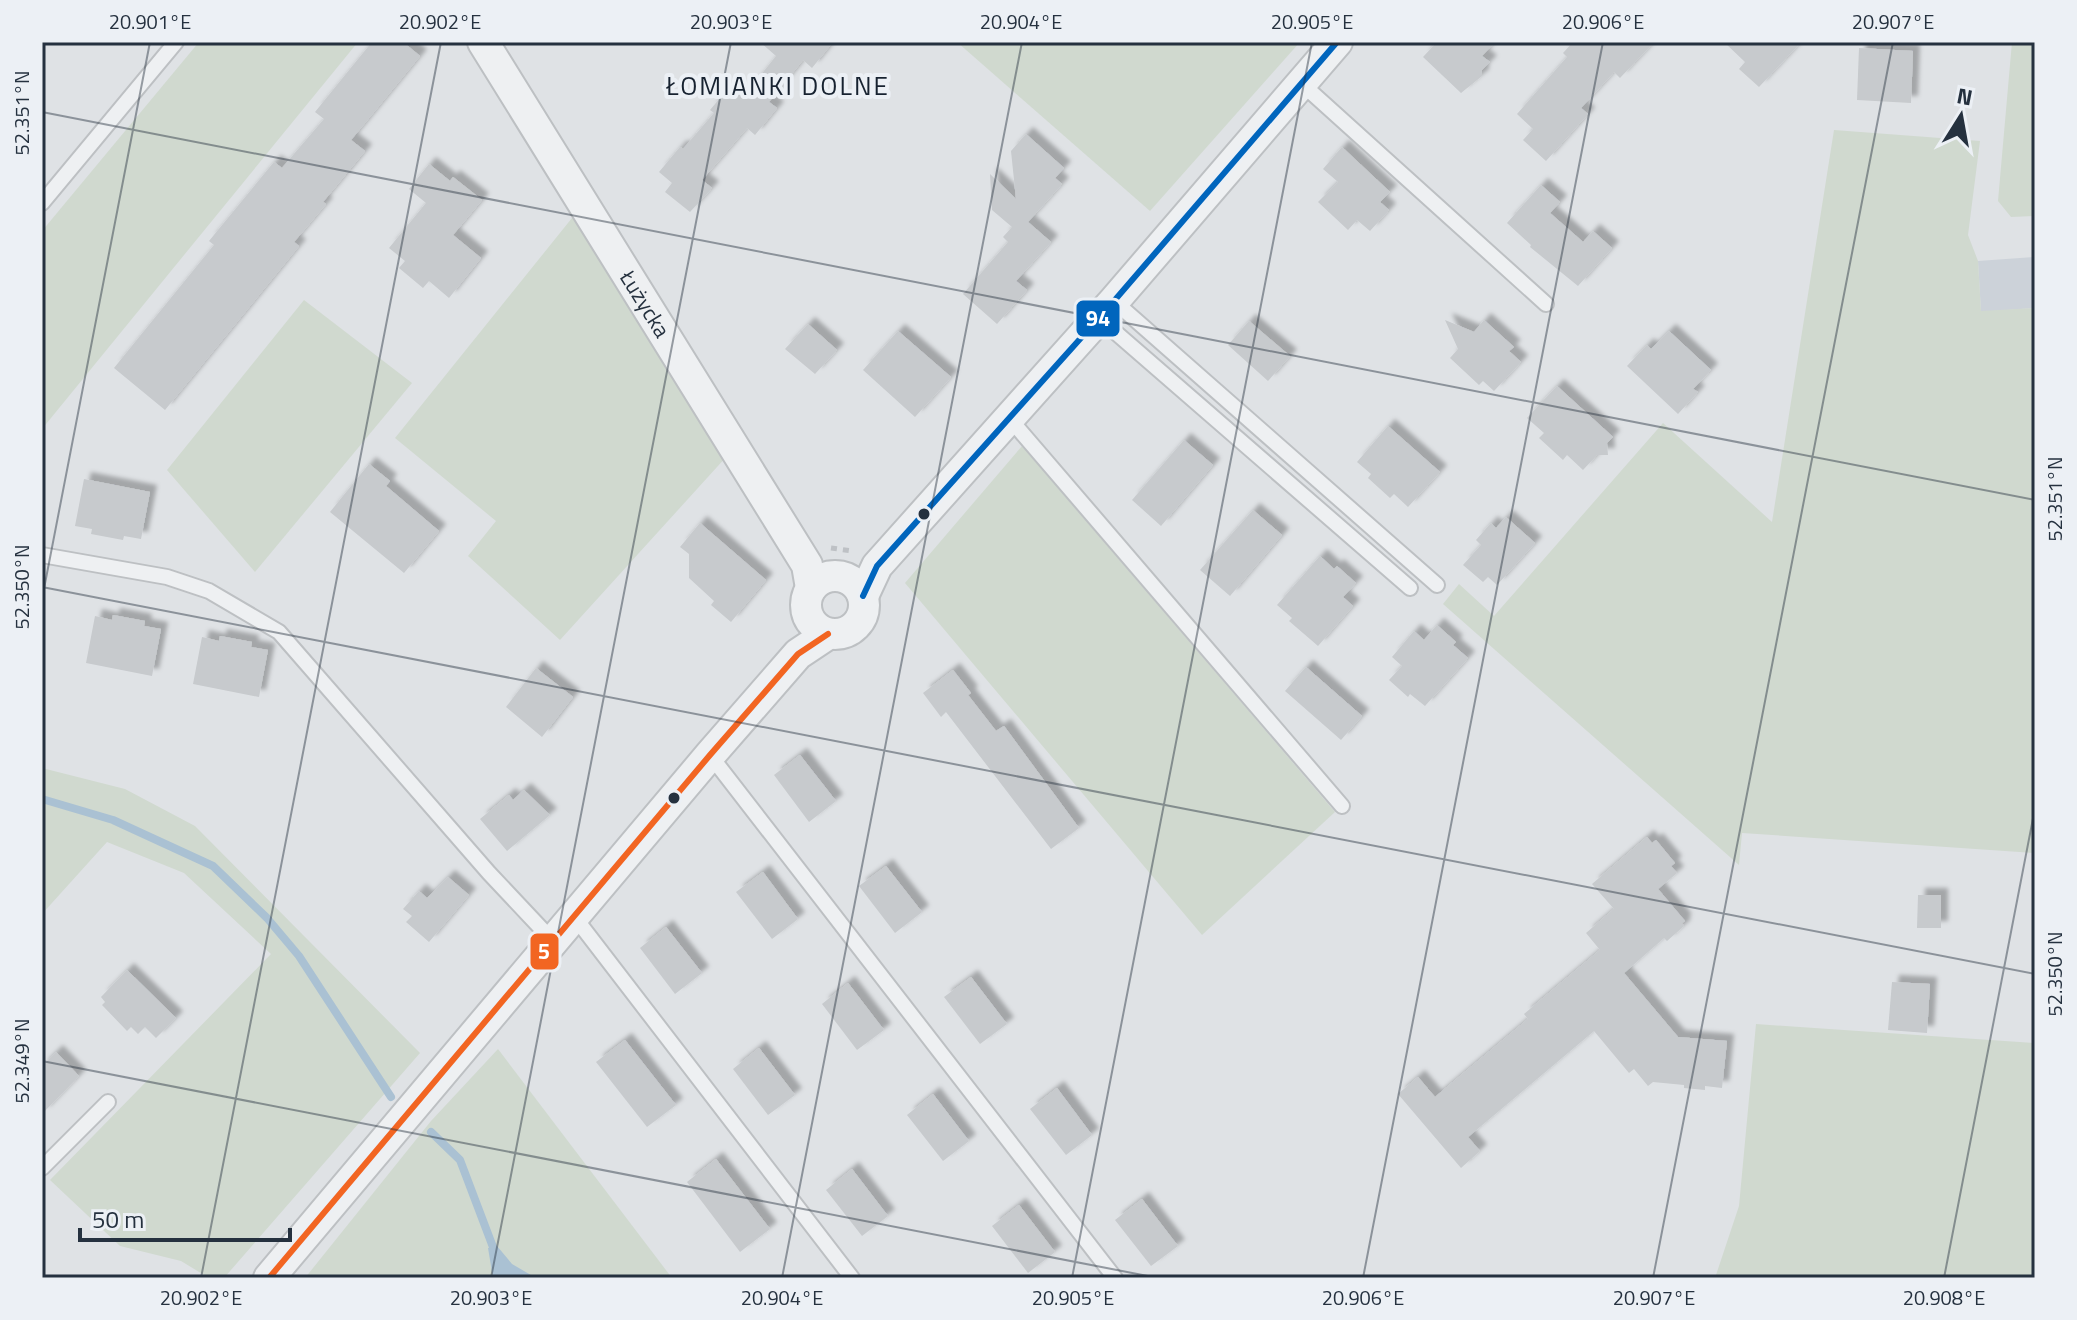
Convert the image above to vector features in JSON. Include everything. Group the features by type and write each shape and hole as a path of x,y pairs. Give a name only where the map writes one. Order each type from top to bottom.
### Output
{"street":[{"name":"Łużycka","path":"483,42 831,581"},
{"path":"831,581 864,605 859,621 846,632 819,627 805,604 831,581 877,566 1107,310 1337,42"},
{"path":"269,1278 819,627"}],"lane":[{"path":"42,203 176,42"},
{"path":"1301,83 1546,304"},
{"path":"1107,310 1437,585"},
{"path":"1107,310 1410,588"},
{"path":"1010,419 1342,806"},
{"path":"42,555 167,577 209,591 279,632 489,873 552,940"},
{"path":"710,755 1115,1278"},
{"path":"573,915 852,1278"},
{"path":"42,1168 108,1102"}],"shaded area":[{"path":"199,42 358,42 42,429 42,231"},
{"path":"957,42 1300,42 1150,211"},
{"path":"2012,42 2035,42 2035,216 2011,217 1998,201"},
{"path":"1834,130 1980,141 1968,235 1978,261 1981,311 2035,308 2035,853 1742,833 1739,865 1443,604 1459,584 1494,616 1663,423 1772,522"},
{"path":"576,213 727,456 560,640 468,556 496,521 395,438"},
{"path":"2035,257 2035,308 1981,312 1978,261"},
{"path":"304,300 412,383 255,572 167,470"},
{"path":"1022,446 1335,812 1202,935 905,583"},
{"path":"42,768 125,789 195,826 420,1053 224,1278 209,1278 181,1261 120,1246 50,1180 271,954 184,873 107,842 42,914"},
{"path":"1756,1024 2035,1043 2035,1278 1715,1278 1739,1206"},
{"path":"498,1049 672,1278 305,1278 431,1121"}],"water":[{"path":"497,1246 512,1264 536,1278 493,1278 488,1248"}],"building":[{"path":"372,42 403,42 420,56 351,140 365,151 294,242 299,246 165,410 114,368 214,245 209,241 274,162 282,168 324,119 315,112"},
{"path":"760,42 833,42 812,68 803,60 769,102 777,108 755,135 747,128 702,180 712,188 690,212 665,192 672,183 659,172 714,113 710,110 731,85 744,96 776,56"},
{"path":"1437,42 1495,42 1482,56 1490,62 1482,70 1482,76 1461,93 1423,57"},
{"path":"1573,42 1654,42 1620,78 1614,72 1581,108 1588,114 1546,161 1523,140 1533,129 1517,114 1567,57 1563,53"},
{"path":"1724,42 1801,42 1759,87 1739,69 1745,62"},
{"path":"1859,48 1913,51 1911,103 1857,100"},
{"path":"1026,134 1064,168 1055,178 1062,184 1028,222 1051,242 1016,281 1027,290 997,324 963,294 1008,242 1003,237 1012,227 992,210 990,174 1016,199 1011,151"},
{"path":"1342,147 1390,192 1380,202 1389,210 1370,231 1357,220 1348,230 1318,202 1338,182 1323,169"},
{"path":"429,164 450,181 453,177 482,200 453,235 481,258 449,298 429,281 423,288 399,268 405,261 389,248 426,203 409,189"},
{"path":"1541,185 1560,202 1550,213 1583,242 1593,231 1612,248 1578,286 1530,247 1507,223"},
{"path":"1445,320 1474,332 1484,320 1514,347 1509,351 1521,362 1494,391 1483,381 1479,385 1450,358 1458,349"},
{"path":"1249,321 1290,356 1268,381 1228,345"},
{"path":"808,324 837,350 815,374 785,349"},
{"path":"898,331 951,377 915,417 863,370"},
{"path":"1669,331 1711,370 1693,389 1698,392 1678,414 1627,366 1647,345 1651,349"},
{"path":"1557,386 1613,437 1607,443 1608,455 1597,455 1583,470 1567,455 1563,460 1539,438 1544,433 1527,418"},
{"path":"1388,426 1440,472 1408,507 1394,494 1390,498 1368,478 1371,474 1357,462"},
{"path":"1184,440 1213,465 1161,526 1132,500"},
{"path":"369,464 390,481 386,486 439,531 404,573 330,512"},
{"path":"84,479 150,492 141,539 124,536 123,540 91,534 92,529 75,526"},
{"path":"1253,510 1282,535 1230,596 1200,570"},
{"path":"1506,517 1535,543 1497,585 1488,577 1483,582 1463,565 1481,545 1476,540 1491,523 1496,528"},
{"path":"700,523 766,580 731,622 711,605 714,601 689,578 689,554 680,547"},
{"path":"1320,556 1356,583 1343,597 1353,606 1318,646 1289,621 1292,618 1277,605"},
{"path":"113,615 145,621 144,626 161,629 152,676 86,663 95,616 112,620"},
{"path":"1437,625 1468,658 1425,706 1410,694 1408,697 1389,680 1402,666 1392,657 1414,631 1424,640"},
{"path":"220,636 252,642 251,647 268,650 259,697 193,684 202,637 219,641"},
{"path":"1306,667 1362,716 1341,740 1285,691"},
{"path":"536,668 573,697 542,737 506,707"},
{"path":"953,670 996,731 1004,726 1079,828 1051,849 946,712 941,717 923,693"},
{"path":"800,755 836,801 809,822 774,775"},
{"path":"524,790 550,815 507,851 480,819 509,795 513,800"},
{"path":"1647,837 1652,843 1656,840 1675,863 1671,866 1677,873 1658,889 1685,921 1682,923 1684,926 1667,941 1664,938 1624,973 1678,1037 1727,1041 1722,1088 1705,1086 1705,1090 1653,1082 1648,1086 1634,1069 1629,1073 1594,1031 1468,1137 1480,1151 1461,1168 1398,1094 1418,1077 1435,1097 1528,1019 1524,1014 1600,950 1586,933 1614,909 1592,884"},
{"path":"886,866 922,912 895,933 859,886"},
{"path":"763,872 798,919 772,939 736,892"},
{"path":"448,877 469,895 429,942 406,922 412,916 403,909 419,891 427,898"},
{"path":"1918,895 1941,895 1941,928 1917,928"},
{"path":"666,927 702,973 675,994 640,948"},
{"path":"127,970 176,1018 156,1038 145,1027 138,1034 131,1027 127,1031 102,1005 105,1002 101,997"},
{"path":"971,977 1007,1024 980,1044 944,997"},
{"path":"1892,982 1930,984 1927,1033 1888,1030"},
{"path":"848,983 884,1030 857,1050 822,1004"},
{"path":"625,1040 676,1105 647,1127 596,1062"},
{"path":"759,1048 795,1095 768,1115 733,1069"},
{"path":"56,1052 79,1076 42,1114 42,1066"},
{"path":"1057,1088 1092,1135 1066,1155 1030,1109"},
{"path":"933,1094 969,1141 943,1161 907,1115"},
{"path":"716,1159 770,1229 740,1252 687,1182"},
{"path":"852,1169 888,1216 862,1236 826,1190"},
{"path":"1142,1199 1178,1246 1151,1266 1115,1220"},
{"path":"1019,1205 1055,1252 1028,1273 992,1226"}],"waterway":[{"path":"42,799 113,820 213,866 267,918 299,956 391,1097"},
{"path":"431,1132 460,1160 496,1255"}],"transit line":[{"name":"94","path":"863,596 877,566 1114,301 1337,42"},
{"name":"5","path":"269,1278 710,755 798,654 828,634"}],"district":[{"name":"ŁOMIANKI DOLNE","path":"778,86"}]}
